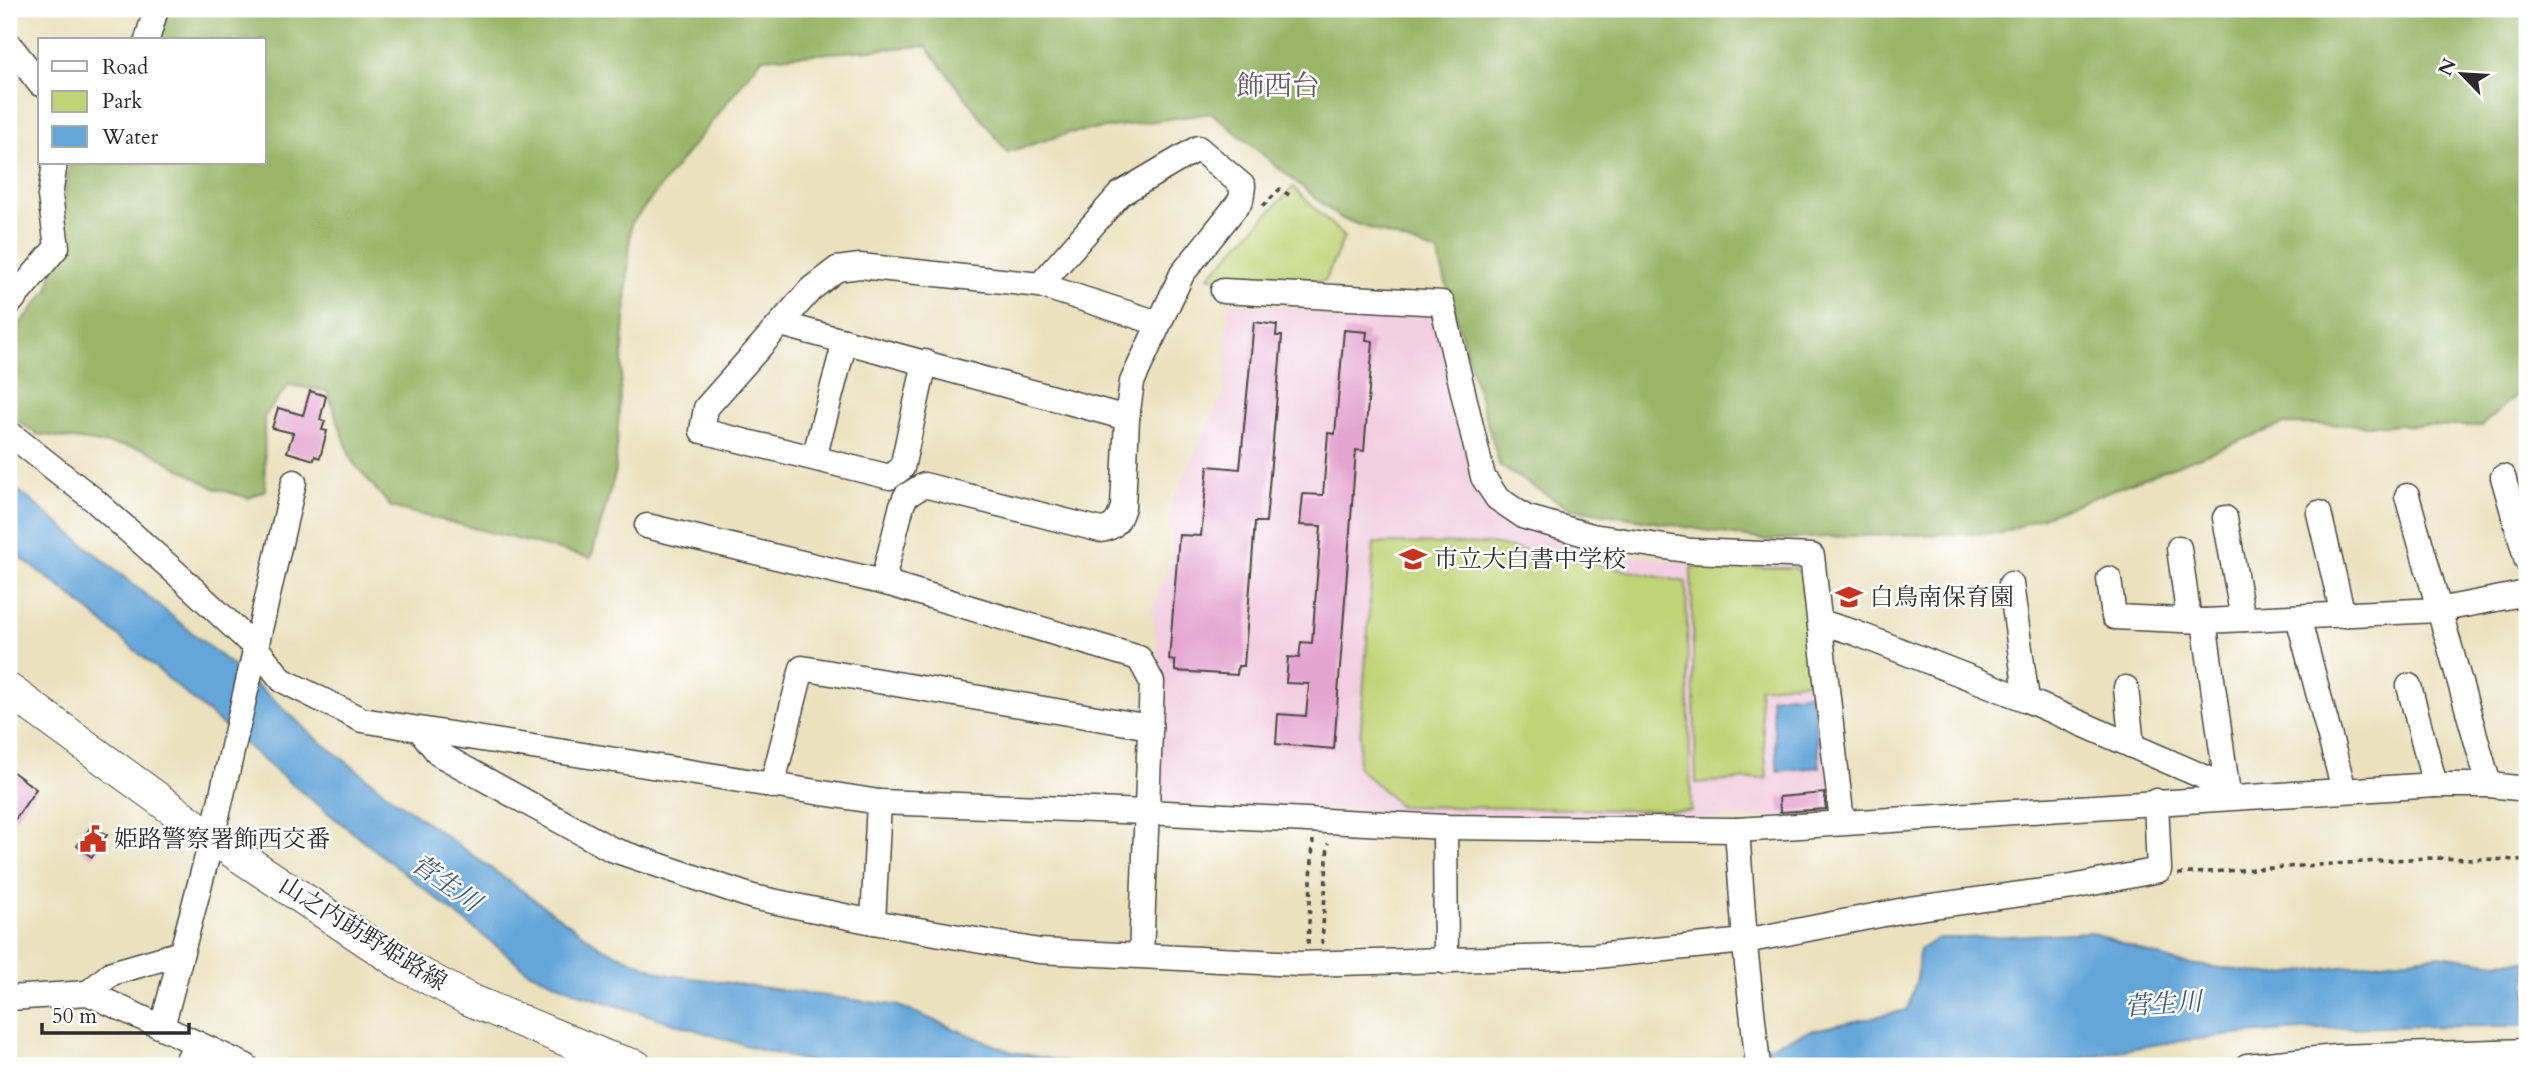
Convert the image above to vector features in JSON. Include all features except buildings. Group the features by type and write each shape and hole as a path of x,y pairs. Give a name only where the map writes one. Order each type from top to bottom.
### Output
{"main road":[{"name":"山之内莇野姫路線","path":"9,690 401,963 468,999 537,1029 636,1066"}],"street":[{"path":"148,38 156,9"},
{"path":"9,44 38,81"},
{"path":"890,584 885,572 902,505 906,496 924,485 1101,530 1111,528 1120,519 1132,382 1182,274 1241,200 1243,186 1198,148 1120,194 1040,285"},
{"path":"9,304 57,247 50,196 55,164"},
{"path":"925,362 902,468 890,477 702,431 706,408 811,289 837,269 860,266 1040,285 1158,323"},
{"path":"1223,291 1442,303 1483,477 1497,498 1525,517 1592,536 1692,551 1812,556 1842,822"},
{"path":"781,324 1127,418"},
{"path":"814,458 845,341"},
{"path":"9,433 93,499 254,657 282,680 362,720 878,802 1444,827 1737,830 2157,802 2228,792 2435,785 2489,785 2527,789"},
{"path":"2502,477 2527,561"},
{"path":"162,1027 213,831 294,482"},
{"path":"2407,496 2489,785"},
{"path":"2319,513 2343,615"},
{"path":"2225,518 2243,619"},
{"path":"648,526 890,584 1139,658 1152,682 1141,955"},
{"path":"2179,548 2196,621 2228,792"},
{"path":"2109,579 2114,617 2196,621 2438,610 2527,593"},
{"path":"2011,584 2028,700"},
{"path":"2298,617 2344,790"},
{"path":"1820,622 1853,632 2028,700 2228,792"},
{"path":"772,786 802,668 1150,727"},
{"path":"2409,686 2435,785"},
{"path":"2126,688 2132,746"},
{"path":"420,730 439,754 611,849 753,897 873,922 1039,951 1314,963 1596,956 1745,948 1910,909 2072,887 2159,870 2157,802"},
{"path":"873,922 878,802"},
{"path":"1444,827 1447,961"},
{"path":"1737,830 1745,948 1758,1066"},
{"path":"88,993 112,973 181,953"},
{"path":"9,998 88,993 246,1066"},
{"path":"185,1066 196,1043"},
{"path":"2247,1066 2336,1056 2527,1051"}],"path":[{"path":"1314,963 1321,821"},
{"path":"1314,963 1321,821"},
{"path":"2159,870 2181,875 2426,858 2527,860"}],"shaded area":[{"name":"市立大白書中学校","path":"1228,303 1435,317 1475,481 1591,548 1669,561 1796,564 1805,571 1834,812 1763,818 1591,819 1164,804 1159,795 1162,685 1152,608 1172,557 1170,506 1224,391"}],"green space":[{"path":"169,9 2527,9 2527,386 2481,426 2284,424 2001,533 1765,540 1568,508 1500,466 1437,252 1340,218 1212,113 1069,133 1007,152 926,46 762,58 631,224 615,474 591,558 391,507 352,461 327,391 289,385 264,417 265,490 249,498 214,488 145,449 37,434 9,415 9,337 49,289 70,164 266,164 266,38 160,38"},
{"path":"1293,187 1344,237 1325,281 1208,277"},
{"path":"1374,543 1491,544 1686,582 1691,811 1400,806 1358,767"},
{"path":"1691,567 1795,568 1802,574 1814,681 1759,688 1767,778 1696,783"}],"water":[{"name":"菅生川","path":"9,483 278,703 312,735 394,799 601,947 664,974 899,1006 1009,1051 1083,1066 827,1066 757,1049 583,995 528,971 289,782 68,593 9,549"},
{"path":"1812,693 1820,767 1778,771 1771,697"},
{"name":"菅生川","path":"2091,932 2175,962 2274,975 2440,955 2490,962 2527,961 2527,1026 2347,1028 2227,1036 2167,1043 2049,1066 1709,1066 1724,1063 1809,1031 1907,1010 1917,978 1919,950 1938,938"}],"place":[{"name":"市立大白書中学校","path":"1413,559"},
{"name":"白鳥南保育園","path":"1849,597"},
{"name":"姫路警察署飾西交番","path":"93,839"}],"district":[{"name":"飾西台","path":"1278,86"}]}
